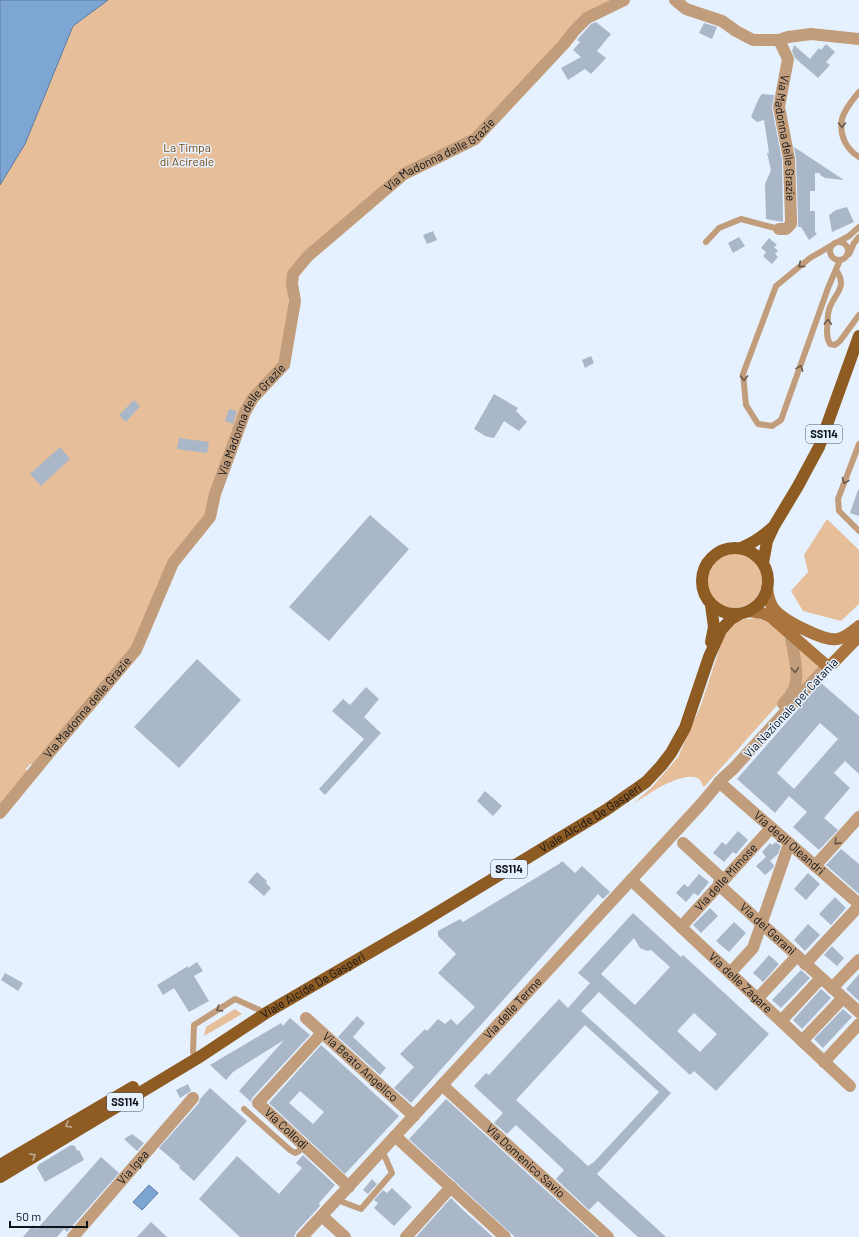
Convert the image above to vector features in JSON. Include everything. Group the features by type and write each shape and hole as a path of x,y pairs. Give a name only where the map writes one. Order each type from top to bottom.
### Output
{"main road":[{"name":"SS114","path":"774,526 819,447 859,336"},
{"path":"774,526 762,538 750,545 741,548 727,549 714,554 703,569 701,579 705,597 711,605 719,611 728,614 762,613 771,617 827,666"},
{"path":"763,563 767,541 774,526"},
{"path":"741,548 753,554 763,563 768,575 768,599 773,608 782,617 819,636 832,640 846,636 859,626"},
{"path":"709,657 721,630 731,619 757,606 764,598 767,588"},
{"path":"709,657 714,627 711,605"},
{"path":"802,628 824,655 827,666"},
{"name":"Via Nazionale per Catania","path":"827,666 832,664 859,636"},
{"name":"Viale Alcide De Gasperi","path":"0,1176 201,1056 266,1013 417,925 592,818 646,782 672,753 685,728 709,657"},
{"name":"Viale Alcide De Gasperi","path":"0,1165 193,1052 248,1024"}],"street":[{"name":"Via Madonna delle Grazie","path":"0,814 136,650 173,563 210,517 215,494 245,412 253,398 284,365 295,301 292,284 293,274 298,267 308,256 404,174 475,139 564,44 574,30 587,18 624,0"},
{"path":"675,0 686,9 722,21 736,31 753,40 779,40 788,37 811,34 859,39"},
{"name":"Via Madonna delle Grazie","path":"779,40 788,59 779,107 789,159 791,219 791,224 786,229 779,229"},
{"path":"721,781 732,762 781,707 794,688 796,673 789,632"},
{"name":"Via Nazionale per Catania","path":"721,781 827,666"},
{"name":"Via degli Oleandri","path":"721,781 771,828 859,905"},
{"name":"Via delle Terme","path":"308,1235 322,1216 382,1150 721,781"},
{"path":"815,866 859,817"},
{"name":"Via delle Mimose","path":"681,926 771,828"},
{"name":"Via dei Gerani","path":"683,843 720,877 719,885 859,1012"},
{"path":"730,972 753,948 789,844"},
{"name":"Via delle Zagare","path":"631,880 850,1086"},
{"path":"757,999 859,905"},
{"path":"832,988 859,960"},
{"path":"781,1021 821,978"},
{"path":"802,1042 843,998"},
{"name":"Via Beato Angelico","path":"306,1018 414,1116"},
{"path":"824,1062 859,1024"},
{"name":"Via Collodi","path":"322,1033 258,1103 349,1187"},
{"name":"Via Domenico Savio","path":"442,1085 608,1237"},
{"name":"Via Igea","path":"73,1237 194,1098"},
{"path":"396,1136 501,1236"},
{"path":"406,1237 451,1188"},
{"path":"322,1216 345,1237"}],"lane":[{"path":"859,92 842,118 842,138 853,153 859,157"},
{"path":"706,242 719,228 741,218 779,229"},
{"path":"840,260 828,288 781,420 772,426 758,424 746,404 743,374 776,286 810,258 849,236 859,227"},
{"path":"848,255 849,252 847,246 842,242 835,243 830,249 831,255 834,259 840,260 846,258 848,255 854,243 859,237"},
{"path":"836,270 840,275 841,281 840,289 829,310 827,340 830,344 835,345 840,341 859,315"},
{"path":"859,444 838,499 839,511 859,531"},
{"path":"193,1052 194,1025 235,999 266,1013"},
{"path":"244,1109 295,1153 304,1145"},
{"path":"337,1200 360,1209 392,1173 382,1150"}],"green space":[{"name":"La Timpa di Acireale","path":"108,0 613,0 539,66 471,135 400,171 288,283 289,310 279,363 248,396 206,516 174,557 133,647 34,765 30,764 26,769 27,773 0,807 0,185 25,144 73,26"},
{"path":"827,519 859,550 859,604 841,621 803,611 791,591 808,572 804,555"},
{"path":"734,552 745,554 754,560 760,569 762,580 760,591 754,600 745,606 734,608 723,606 714,600 708,591 706,580 708,569 714,560 723,554"},
{"path":"757,618 770,623 780,630 785,638 790,657 791,682 781,701 704,787 699,779 692,777 675,780 655,790 633,804 653,786 678,757 701,705 725,632 734,622"},
{"path":"797,644 820,665 801,687"},
{"path":"235,1009 242,1014 204,1036 206,1027"}],"water":[{"path":"0,0 108,0 73,26 25,144 0,185"},
{"path":"149,1185 158,1193 142,1210 133,1202"}],"building":[{"path":"596,22 611,34 597,51 606,58 591,74 585,69 568,80 561,68 581,57 573,50 580,42 577,40 591,24"},
{"path":"704,23 717,27 712,39 699,33"},
{"path":"826,44 835,52 826,62 830,65 818,78 795,58 792,51 794,45 810,59 819,48 821,50"},
{"path":"762,94 774,95 772,108 782,160 783,222 766,219 765,184 771,170 767,153 769,153 764,120 757,122 751,117"},
{"path":"794,147 844,180 825,178 820,175 820,173 815,173 815,191 810,191 810,211 815,211 815,232 817,234 809,240 801,227 798,227 796,159"},
{"path":"847,207 854,222 832,232 829,215 836,210"},
{"path":"433,231 437,240 427,244 423,235"},
{"path":"739,237 745,246 733,253 728,243"},
{"path":"769,238 777,245 774,247 778,251 775,254 778,257 772,264 763,256 766,252 761,248"},
{"path":"591,356 594,363 585,368 582,360"},
{"path":"494,394 518,408 516,411 527,422 519,431 504,421 494,438 485,436 474,429"},
{"path":"134,400 140,406 126,422 119,415"},
{"path":"229,409 237,411 233,424 225,421"},
{"path":"179,438 209,442 207,453 177,449"},
{"path":"60,447 70,459 41,486 30,474"},
{"path":"859,490 859,516 850,513"},
{"path":"370,515 409,549 329,641 289,607"},
{"path":"197,659 241,700 179,768 134,727"},
{"path":"821,683 859,716 859,774 845,761 834,773 850,788 824,818 838,830 819,850 793,827 807,812 789,796 775,813 737,779","holes":["820,723 838,739 794,789 777,773"]},
{"path":"366,687 379,699 364,717 381,733 325,795 319,789 364,739 332,711 343,699 350,705"},
{"path":"485,791 502,806 493,816 477,801"},
{"path":"738,831 748,840 736,854 733,852 724,862 713,853 722,842 726,845"},
{"path":"776,842 781,846 778,854 770,861 774,865 773,868 765,875 756,866 766,857 762,852 770,843 772,845"},
{"path":"841,849 859,864 859,894 826,865"},
{"path":"562,861 575,873 582,866 610,892 603,899 598,894 411,1103 394,1088 414,1067 400,1054 425,1029 427,1031 438,1019 445,1024 451,1019 457,1025 475,1007 438,973 456,954 438,936 438,931 460,919 463,922"},
{"path":"257,872 267,881 266,883 271,888 264,896 248,882"},
{"path":"808,873 820,884 806,900 794,889"},
{"path":"699,874 709,882 698,896 694,893 686,902 676,893 684,884 688,887"},
{"path":"835,897 846,908 831,925 819,914"},
{"path":"710,908 718,916 701,933 693,925"},
{"path":"633,913 681,957 683,955 769,1034 716,1091 694,1071 690,1075 599,992 581,1011 671,1093 597,1174 666,1237 638,1237 598,1201 589,1210 556,1179 564,1170 516,1125 507,1134 494,1123 503,1113 474,1086 486,1073 489,1075 559,999 568,1008 590,983 578,973","holes":["634,938 640,948 647,951 651,950 670,967 635,1005 601,974","694,1013 717,1034 700,1052 677,1031","585,1025 659,1092 594,1162 588,1166 516,1100"]},
{"path":"734,922 746,933 729,952 716,941"},
{"path":"808,924 820,935 805,951 794,940"},
{"path":"832,946 844,958 837,966 824,955"},
{"path":"769,955 779,964 763,982 753,973"},
{"path":"197,962 203,971 194,976 209,1001 189,1012 174,988 163,995 157,985"},
{"path":"801,970 810,978 781,1008 772,1000"},
{"path":"5,973 23,983 18,991 1,980"},
{"path":"859,974 859,1001 846,989"},
{"path":"821,989 831,998 802,1029 793,1020"},
{"path":"843,1009 852,1017 823,1048 814,1039"},
{"path":"357,1016 365,1023 353,1037 386,1068 380,1075 338,1037"},
{"path":"290,1018 310,1035 252,1098 251,1102 239,1091 284,1040 233,1072 226,1080 210,1065 281,1023 283,1026"},
{"path":"321,1045 399,1116 345,1174 269,1103","holes":["300,1091 324,1112 313,1124 289,1103"]},
{"path":"188,1084 191,1091 180,1098 176,1090"},
{"path":"210,1088 247,1121 194,1181 179,1168 180,1166 159,1148 199,1103 200,1099"},
{"path":"446,1099 597,1237 515,1237 409,1139"},
{"path":"132,1134 144,1143 137,1151 124,1139"},
{"path":"71,1145 75,1146 77,1151 79,1150 84,1160 45,1182 37,1168 38,1165"},
{"path":"303,1155 335,1185 319,1203 320,1206 296,1232 294,1237 240,1237 199,1199 237,1156 279,1194 302,1168 296,1163"},
{"path":"101,1157 119,1173 67,1232 64,1229 57,1237 23,1237 33,1225 37,1229"},
{"path":"372,1179 377,1184 368,1194 363,1190"},
{"path":"392,1188 412,1207 394,1226 374,1208 378,1203 374,1200 383,1190 387,1193"},
{"path":"451,1198 462,1209 493,1237 416,1237"},
{"path":"151,1222 167,1237 137,1237"}]}
